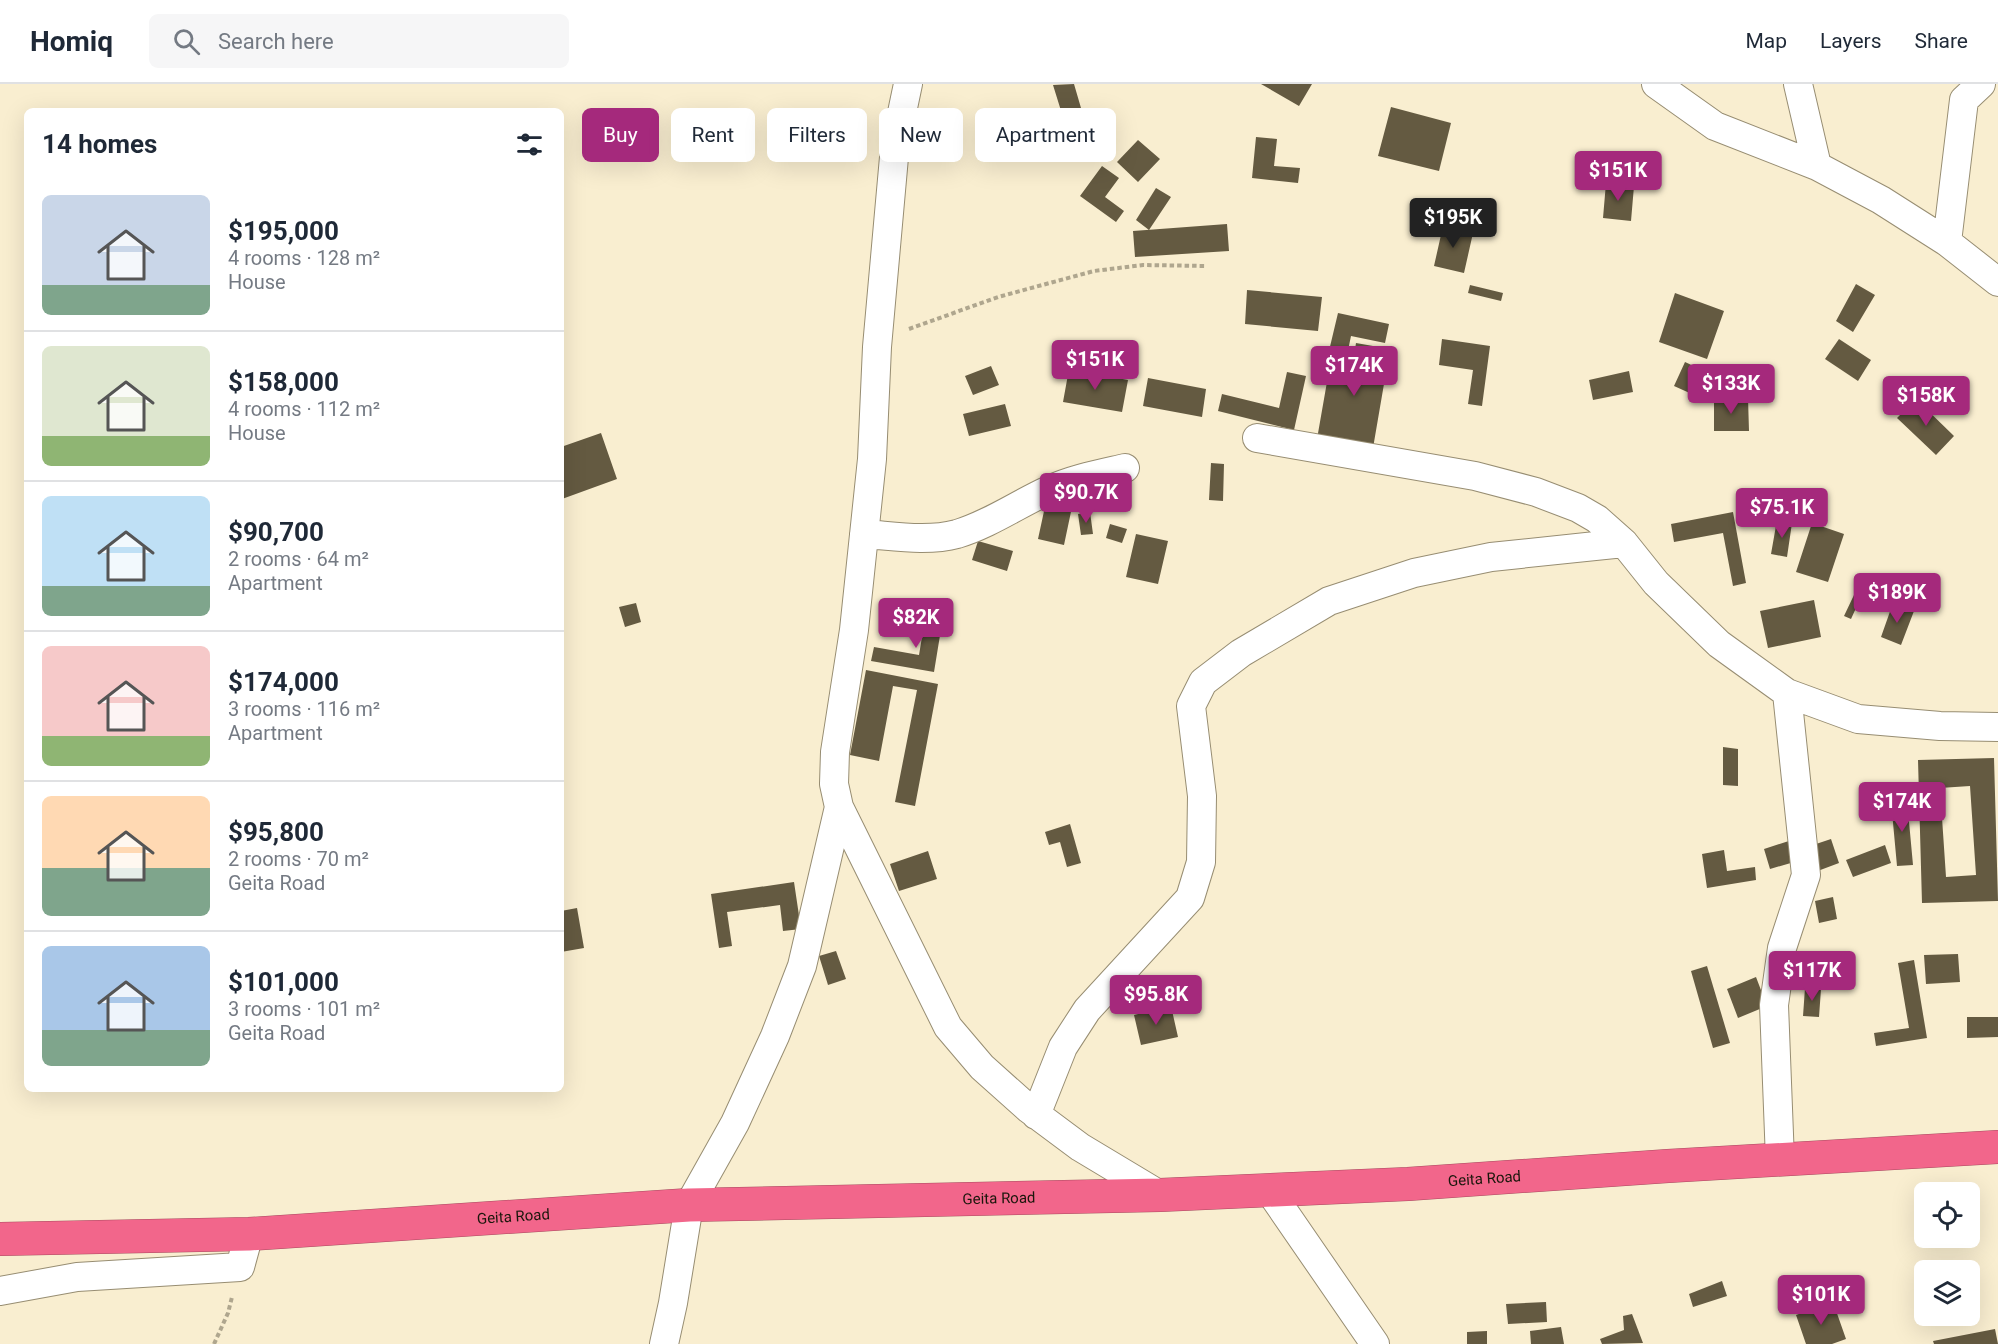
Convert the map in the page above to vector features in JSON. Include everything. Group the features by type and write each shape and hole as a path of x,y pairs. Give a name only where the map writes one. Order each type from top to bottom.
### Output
{"highway":[{"name":"Geita Road","path":"0,1239 249,1234 688,1205 1160,1195 1408,1184 1998,1147"}],"street":[{"path":"908,84 895,146 878,341 872,459 854,630 835,752 834,784 839,807 948,1027 982,1067 1036,1115 1080,1147 1160,1195"},
{"path":"1656,84 1715,126 1817,166 1881,200 1947,242 1998,282"},
{"path":"1798,84 1817,166"},
{"path":"1947,242 1964,100 1982,84"},
{"path":"1257,438 1475,476 1536,492 1578,508 1597,519 1624,543 1656,583 1719,644 1787,693 1858,719 1940,726 1998,727"},
{"path":"864,534 920,538 955,534 988,522 1050,489 1082,478 1125,468"},
{"path":"1036,1115 1063,1047 1087,1010 1190,898 1201,862 1202,829 1202,796 1191,706 1203,682 1241,652 1329,601 1404,576 1491,557 1624,543"},
{"path":"1780,1160 1774,1005 1782,948 1806,875 1787,693"},
{"path":"664,1344 673,1303 688,1205 735,1123 775,1036 798,976 821,890 839,807"},
{"path":"1269,1190 1375,1344"},
{"path":"0,1291 77,1278 240,1267 249,1234"}],"path":[{"path":"878,341 998,297 1094,271 1143,265 1207,266"},
{"path":"214,1344 228,1313 240,1267"}],"building":[{"path":"1074,84 1081,108 1060,108 1053,85"},
{"path":"1261,84 1312,84 1299,106"},
{"path":"1391,107 1451,123 1439,171 1378,156"},
{"path":"1256,137 1277,139 1274,166 1300,168 1298,183 1252,178"},
{"path":"1138,140 1160,159 1138,182 1117,162"},
{"path":"1102,166 1119,178 1105,197 1124,211 1116,222 1080,196"},
{"path":"1606,183 1634,186 1631,221 1603,218"},
{"path":"1156,188 1171,197 1149,230 1136,220"},
{"path":"1227,224 1229,251 1135,257 1133,231"},
{"path":"1443,226 1473,233 1464,273 1434,266"},
{"path":"1856,284 1875,295 1853,332 1836,321"},
{"path":"1470,285 1503,293 1501,301 1468,293"},
{"path":"1247,290 1322,297 1318,331 1245,324"},
{"path":"1675,293 1724,311 1707,359 1659,342"},
{"path":"1338,313 1389,324 1385,343 1351,336 1346,360 1328,355"},
{"path":"1442,339 1490,346 1482,406 1468,404 1473,370 1439,365"},
{"path":"1839,339 1871,360 1858,381 1825,359"},
{"path":"1356,343 1390,349 1373,448 1317,439 1331,359 1353,362"},
{"path":"1685,362 1713,375 1703,399 1674,386"},
{"path":"991,366 999,385 973,395 965,376"},
{"path":"1069,369 1128,380 1122,412 1063,402"},
{"path":"1629,371 1633,392 1593,400 1589,380"},
{"path":"1287,372 1306,376 1294,430 1218,411 1222,394 1279,408"},
{"path":"1148,378 1206,389 1202,417 1143,406"},
{"path":"1714,398 1748,398 1749,431 1714,431"},
{"path":"1916,399 1954,436 1936,455 1897,418"},
{"path":"1005,404 1011,426 969,436 963,414"},
{"path":"601,433 617,479 564,498 564,446"},
{"path":"1211,463 1224,464 1223,501 1209,500"},
{"path":"1046,502 1072,507 1064,545 1038,539"},
{"path":"1090,512 1093,534 1081,535 1078,514"},
{"path":"1733,512 1746,583 1733,586 1723,533 1674,542 1671,524"},
{"path":"1777,520 1792,523 1787,557 1771,554"},
{"path":"1812,523 1844,534 1828,582 1796,572"},
{"path":"1110,524 1127,529 1122,543 1106,538"},
{"path":"1136,534 1168,541 1158,584 1126,577"},
{"path":"978,541 1013,551 1007,571 972,560"},
{"path":"1863,576 1889,589 1881,604 1862,595 1851,619 1844,616"},
{"path":"1814,600 1821,637 1768,648 1760,611"},
{"path":"636,603 641,622 625,627 619,607"},
{"path":"1893,603 1914,611 1901,645 1881,637"},
{"path":"926,613 943,617 934,672 871,661 874,647 919,655"},
{"path":"866,670 938,684 915,806 895,802 917,690 893,686 879,761 850,755"},
{"path":"1723,747 1738,749 1738,786 1723,785"},
{"path":"1994,758 1998,901 1922,903 1918,760","holes":["1970,786 1976,875 1946,877 1940,788"]},
{"path":"1907,800 1913,865 1897,866 1891,801"},
{"path":"1070,824 1081,863 1067,867 1060,842 1049,845 1045,832"},
{"path":"1795,839 1801,860 1770,869 1764,849"},
{"path":"1831,839 1839,863 1815,872 1807,847"},
{"path":"1885,845 1891,863 1853,877 1846,860"},
{"path":"1724,850 1727,871 1755,867 1756,880 1707,888 1702,854"},
{"path":"928,851 937,879 899,891 890,864"},
{"path":"794,882 801,929 783,931 780,905 727,912 732,946 719,948 711,894"},
{"path":"1833,897 1837,919 1819,923 1815,901"},
{"path":"577,908 584,948 564,951 564,910"},
{"path":"836,951 846,979 828,985 819,956"},
{"path":"1958,954 1960,982 1926,984 1924,955"},
{"path":"1914,960 1927,1038 1876,1046 1874,1033 1909,1028 1898,963"},
{"path":"1707,966 1730,1043 1713,1048 1691,971"},
{"path":"1756,977 1767,1006 1738,1018 1727,989"},
{"path":"1805,988 1821,989 1819,1017 1803,1016"},
{"path":"1171,1006 1178,1037 1141,1045 1134,1015"},
{"path":"1967,1017 1998,1017 1998,1037 1967,1038"},
{"path":"1722,1281 1727,1296 1693,1307 1689,1294"},
{"path":"1546,1302 1547,1322 1508,1324 1506,1304"},
{"path":"1833,1302 1846,1339 1832,1344 1806,1344 1796,1315"},
{"path":"1632,1314 1643,1343 1602,1344 1600,1339 1624,1330 1623,1316"},
{"path":"1561,1327 1564,1344 1531,1344 1530,1331"},
{"path":"1995,1329 1998,1344 1934,1344 1933,1341"},
{"path":"1487,1331 1487,1344 1467,1344 1467,1332"}]}
